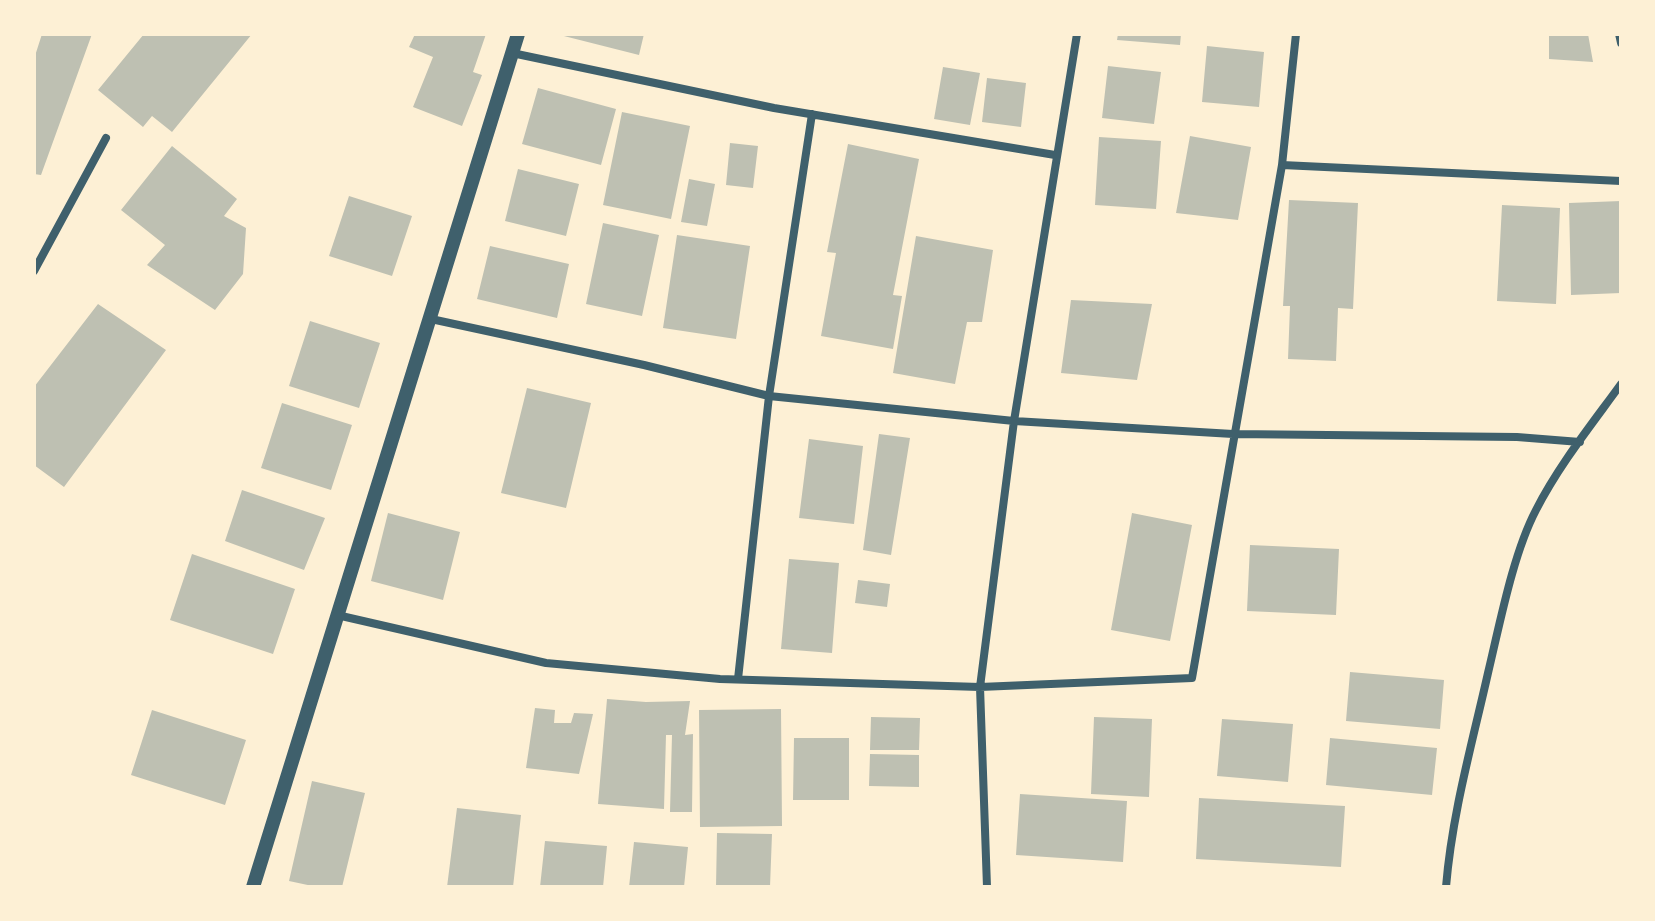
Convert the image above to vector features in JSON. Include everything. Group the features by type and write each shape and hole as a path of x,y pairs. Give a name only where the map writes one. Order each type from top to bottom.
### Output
{"street":[{"path":"253,887 518,34"},
{"path":"987,887 980,687 1014,421 1077,34"},
{"path":"337,615 546,663 738,679 980,687 1192,678 1282,165 1296,34"},
{"path":"1619,34 1621,43"},
{"path":"512,53 812,114 1055,155"},
{"path":"738,679 769,396 812,114"},
{"path":"34,271 106,138"},
{"path":"1282,165 1621,181"},
{"path":"431,319 644,365 769,396 1014,421 1233,434 1517,437 1580,442"},
{"path":"1446,887 1451,834 1501,620 1523,544 1537,508 1621,384"}],"building":[{"path":"42,34 92,34 41,175 34,174 34,59"},
{"path":"144,34 252,34 172,132 152,116 143,127 98,90"},
{"path":"415,34 486,34 473,72 482,75 462,126 413,107 433,57 409,47"},
{"path":"556,34 644,34 639,55"},
{"path":"1118,34 1181,34 1180,45 1117,40"},
{"path":"1549,34 1588,34 1593,62 1549,59"},
{"path":"1207,46 1264,52 1259,107 1202,102"},
{"path":"1108,66 1161,72 1154,124 1102,118"},
{"path":"943,67 980,73 970,125 934,119"},
{"path":"987,78 1026,83 1021,127 982,122"},
{"path":"538,88 616,109 601,165 522,144"},
{"path":"622,112 690,126 671,219 603,205"},
{"path":"1190,136 1251,147 1238,220 1176,213"},
{"path":"1099,137 1161,141 1156,209 1095,205"},
{"path":"730,143 758,146 753,188 726,185"},
{"path":"848,144 919,159 893,295 902,296 893,349 821,336 836,253 827,252"},
{"path":"172,146 237,199 224,216 246,228 243,274 215,310 147,265 165,245 121,210"},
{"path":"518,169 579,184 566,236 505,221"},
{"path":"689,179 715,184 707,226 681,222"},
{"path":"349,196 412,216 392,276 329,256"},
{"path":"1289,200 1358,203 1353,309 1338,308 1336,361 1288,359 1290,306 1283,306"},
{"path":"1621,201 1621,293 1571,295 1569,203"},
{"path":"1502,205 1560,208 1556,304 1497,301"},
{"path":"603,223 659,235 642,316 586,304"},
{"path":"677,235 750,246 736,339 663,328"},
{"path":"916,236 993,250 982,322 967,322 955,384 893,373"},
{"path":"490,246 569,264 557,318 477,299"},
{"path":"1071,300 1152,304 1137,380 1061,373"},
{"path":"98,304 166,350 64,487 34,465 34,387"},
{"path":"310,321 380,343 359,408 289,386"},
{"path":"527,388 591,403 566,508 501,493"},
{"path":"282,403 352,425 331,490 261,468"},
{"path":"879,434 910,438 891,555 863,550"},
{"path":"809,439 863,446 854,524 799,518"},
{"path":"242,490 325,518 304,570 225,541"},
{"path":"388,513 460,532 443,600 371,581"},
{"path":"1132,513 1192,525 1170,641 1111,630"},
{"path":"1250,545 1339,549 1336,615 1247,611"},
{"path":"192,554 295,589 273,654 170,620"},
{"path":"789,559 839,563 832,653 781,649"},
{"path":"858,580 890,584 887,607 855,603"},
{"path":"1350,672 1444,680 1440,729 1346,721"},
{"path":"607,699 690,701 685,735 693,734 692,812 670,812 672,735 666,735 664,809 598,804"},
{"path":"535,708 555,710 554,723 571,723 574,713 593,714 579,774 526,768"},
{"path":"781,709 782,826 700,827 699,710"},
{"path":"152,710 246,740 225,805 131,775"},
{"path":"871,717 920,718 919,750 870,750"},
{"path":"1094,717 1152,719 1149,797 1091,794"},
{"path":"1222,719 1293,724 1288,782 1217,776"},
{"path":"794,738 849,738 849,800 793,800"},
{"path":"1330,738 1437,748 1432,795 1326,785"},
{"path":"870,754 919,755 919,787 869,786"},
{"path":"312,781 365,793 342,887 317,887 289,881"},
{"path":"1020,794 1127,801 1123,862 1016,855"},
{"path":"1199,798 1345,806 1341,867 1196,859"},
{"path":"457,808 521,815 513,887 447,887"},
{"path":"717,833 772,834 770,887 716,887"},
{"path":"545,841 607,846 603,887 540,887"},
{"path":"634,842 688,847 684,887 629,887"}]}
